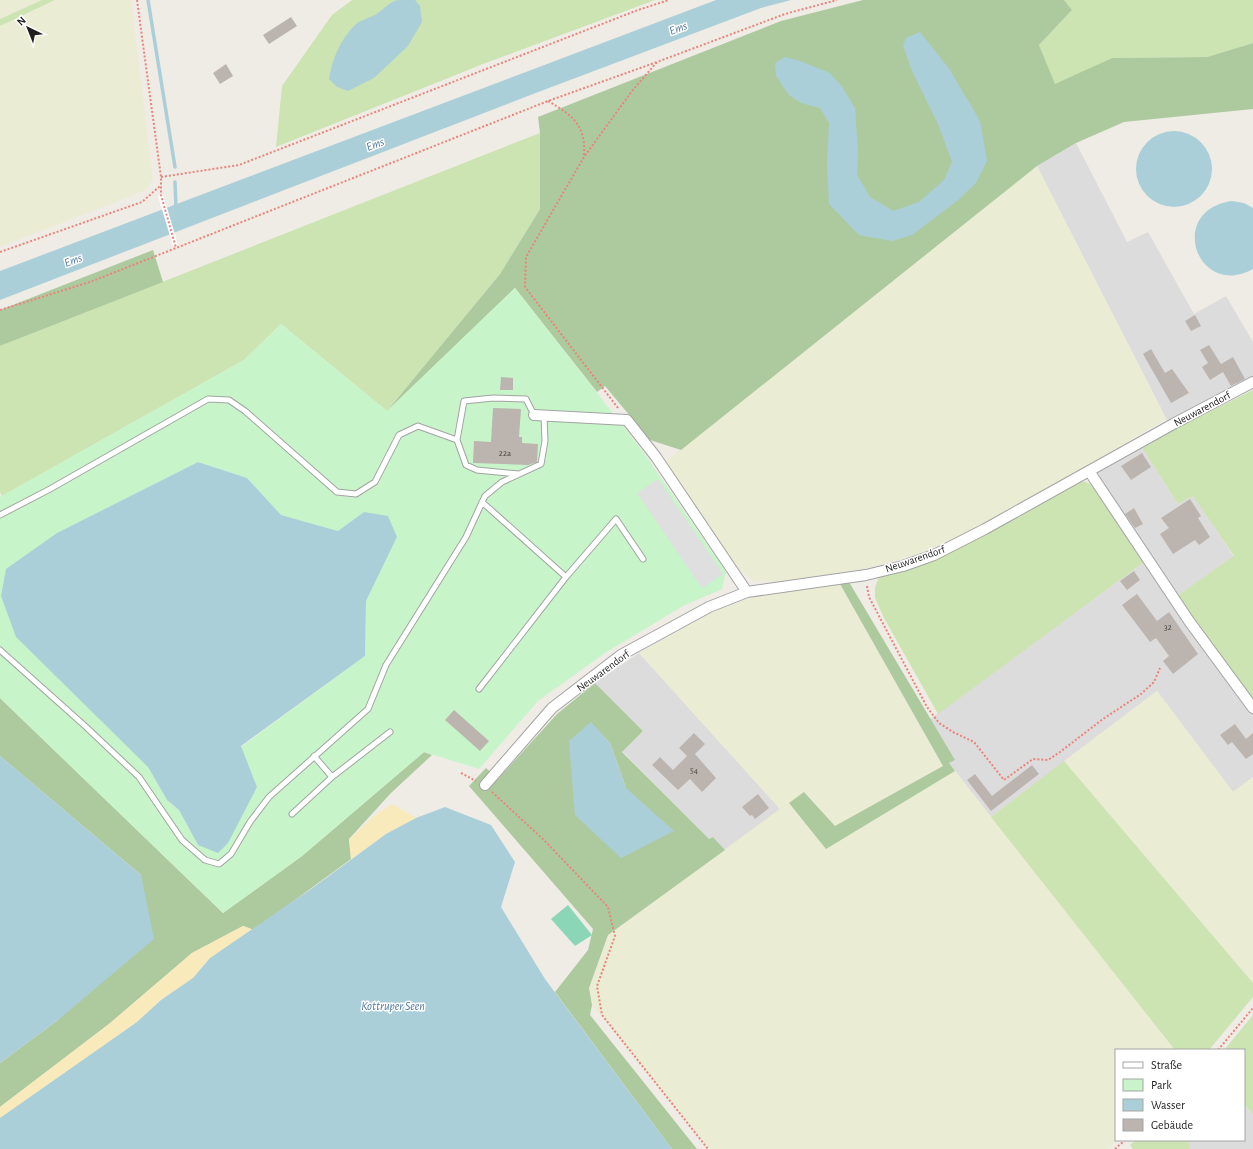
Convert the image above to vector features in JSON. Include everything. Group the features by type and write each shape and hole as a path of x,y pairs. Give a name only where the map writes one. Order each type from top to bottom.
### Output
{"street":[{"name":"Neuwarendorf","path":"484,785 552,708 621,656 708,607 747,592 866,575 902,566 934,555 986,529 1175,423 1253,382"},
{"path":"539,415 626,420 656,457 747,592"},
{"path":"1089,471 1188,621 1253,708"}],"lane":[{"path":"0,650 140,777 182,840 205,860 218,864 231,854 250,822 269,797 368,709 386,665 466,537 485,496 502,482 520,474 542,464 545,441 539,415 526,399 493,398 464,401 457,440 466,465 477,470 520,474"},
{"path":"0,514 50,489 208,400 229,400 245,411 337,492 356,494 375,482 399,435 418,426 457,440"},
{"path":"482,502 566,577"},
{"path":"479,689 566,577 616,519 642,559"},
{"path":"292,814 332,777 390,732"},
{"path":"314,756 332,777"}],"path":[{"path":"136,0 161,177 161,195 176,247"},
{"path":"161,177 239,165 638,10 669,0"},
{"path":"0,310 90,282 548,101 785,14 837,0"},
{"path":"626,420 525,287 526,257 584,157 632,91 657,62"},
{"path":"548,101 566,112 576,121 584,139 584,157"},
{"path":"0,252 142,202 160,186"},
{"path":"866,575 869,598 927,707 939,723 953,732 974,742 1004,780 1033,759 1048,760 1103,719 1142,694 1154,682 1160,668"},
{"path":"461,773 484,785 545,841 608,907 615,936 597,986 602,1015 708,1149"},
{"path":"1219,1049 1253,1008"},
{"path":"1115,1149 1124,1141"}],"shaded area":[{"path":"1076,143 1127,242 1148,232 1194,314 1226,296 1253,342 1253,380 1168,422 1037,166"},
{"path":"1141,446 1178,504 1193,495 1234,557 1177,596 1117,508 1097,471"},
{"path":"658,479 723,574 702,588 637,493"},
{"path":"1144,562 1253,714 1253,777 1233,792 1157,691 991,817 949,763 954,760 930,719"},
{"path":"639,653 780,809 725,850 713,837 709,840 622,751 643,731 595,683"},
{"path":"1247,1107 1253,1115 1253,1149 1190,1149 1188,1141 1245,1141 1245,1108"}],"green space":[{"path":"0,0 42,0 0,19"},
{"path":"42,0 55,0 0,26 0,19"},
{"path":"55,0 131,0 153,180 144,191 0,247 0,26"},
{"path":"352,0 655,0 483,64 276,147 282,86 332,15"},
{"path":"863,0 1064,0 1072,10 1039,45 1055,84 1112,58 1207,57 1253,43 1253,109 1124,122 1076,143 1037,166 681,450 650,440 605,386 597,392 515,288 387,411 500,274 540,209 540,133 538,117 781,21"},
{"path":"1064,0 1253,0 1253,43 1207,57 1112,58 1055,85 1039,45 1072,10"},
{"path":"540,133 540,209 500,274 387,411 281,324 244,360 2,496 0,492 0,346"},
{"path":"1037,166 1166,419 1035,496 982,525 931,549 899,560 864,569 780,582 754,581 736,567 666,461"},
{"path":"153,250 163,282 0,346 0,310"},
{"path":"515,288 644,453 726,572 722,589 683,606 605,653 538,701 479,769 424,752 302,856 223,913 0,698 0,497 244,360 281,324 387,411","holes":["198,462 247,478 281,515 338,531 364,512 397,537 366,601 365,656 241,747 257,787 198,845 179,810 167,800 148,767 57,533"]},
{"path":"1253,390 1253,700 1177,596 1234,556 1193,496 1178,504 1141,446"},
{"path":"1082,481 1093,485 1144,562 938,714 884,618 875,598 875,587 879,577 906,569 958,548 983,536"},
{"path":"849,582 955,760 949,763 955,771 826,849 789,803 804,792 835,826 943,766 840,584"},
{"path":"840,584 943,766 835,826 805,792 826,849 955,771 1174,1049 1115,1049 1116,1141 1107,1149 709,1149 592,1005 589,988 608,935 780,809 639,653 712,612 750,598"},
{"path":"595,683 643,731 622,752 709,839 713,837 725,850 608,935 589,988 592,1005 590,1015 697,1149 672,1149 555,992 588,950 593,929 469,786 486,768 498,779 557,714","holes":["590,722 610,743 626,788"]},
{"path":"1157,691 1233,792 1253,777 1253,983 1064,761"},
{"path":"0,698 223,913 302,856 424,752 432,755 391,793 349,839 351,859 254,930 243,926 192,953 109,1024 0,1107 0,1063 58,1020 141,875 0,756"},
{"path":"1064,761 1253,983 1253,997 1210,1049 1174,1049 991,817"},
{"path":"568,905 592,935 575,946 551,919"},
{"path":"1253,1015 1253,1115 1247,1107 1245,1108 1245,1049 1225,1049"},
{"path":"1135,1141 1188,1141 1190,1149 1133,1149 1130,1145"}],"sand":[{"path":"392,804 416,818 386,834 351,859 349,839 374,816"},
{"path":"243,926 254,930 210,958 193,978 161,1000 137,1022 0,1118 0,1107 109,1024 192,953"}],"water":[{"path":"398,0 415,0 420,6 422,22 408,46 374,78 348,91 337,87 329,79 335,56 346,36 358,22 375,15"},
{"name":"Ems","path":"716,0 791,0 761,8 533,94 0,300 0,271"},
{"path":"920,32 950,70 980,121 987,161 976,183 958,200 912,235 892,241 859,235 829,204 827,165 829,123 820,108 801,103 789,95 776,76 775,63 785,57 800,61 830,73 842,87 855,108 858,153 857,175 870,197 893,211 919,202 944,180 952,162 938,124 912,71 903,45 906,38"},
{"path":"1174,131 1188,134 1201,142 1209,155 1212,169 1209,183 1201,196 1188,204 1174,207 1160,204 1147,196 1139,183 1136,169 1139,155 1147,142 1160,134"},
{"path":"1232,201 1244,203 1253,208 1253,269 1233,275 1217,273 1204,263 1197,250 1195,235 1200,220 1212,208"},
{"path":"198,462 247,478 281,515 338,531 364,512 388,516 397,537 366,601 365,656 241,746 257,787 228,843 218,853 198,845 179,810 167,800 148,767 16,637 1,596 6,569 57,533"},
{"path":"591,722 610,743 626,788 674,831 621,858 575,815 569,741"},
{"path":"0,756 141,875 154,939 58,1020 0,1063"},
{"name":"Kottruper Seen","path":"445,807 491,825 515,862 501,907 545,979 672,1149 0,1149 0,1118 137,1022 161,1000 193,978 210,958 311,889 386,834 416,818"}],"pier":[{"path":"163,194 178,245 173,246 158,196"}],"building":[{"path":"291,17 297,26 269,44 263,35"},
{"path":"226,64 233,76 220,84 213,73"},
{"path":"1195,315 1201,326 1191,331 1185,321"},
{"path":"1209,345 1221,364 1233,357 1245,379 1231,386 1223,372 1210,380 1202,367 1208,363 1200,350"},
{"path":"1151,349 1165,373 1172,369 1189,393 1171,403 1143,354"},
{"path":"501,377 513,378 513,390 500,390"},
{"path":"493,408 521,409 519,437 522,437 522,443 538,444 537,462 528,465 473,463 474,441 491,442"},
{"path":"1142,453 1151,467 1131,480 1121,466"},
{"path":"1190,499 1201,516 1198,518 1210,537 1199,545 1195,540 1173,554 1160,534 1169,528 1161,518"},
{"path":"1134,508 1143,524 1135,528 1125,514"},
{"path":"1134,571 1140,580 1127,590 1120,581"},
{"path":"1137,594 1157,621 1169,612 1198,654 1173,674 1163,661 1169,656 1156,638 1150,642 1122,605"},
{"path":"454,710 489,741 480,751 445,720"},
{"path":"1235,724 1246,739 1253,733 1253,754 1246,759 1232,742 1228,745 1220,735"},
{"path":"694,733 705,744 695,754 716,778 702,792 690,779 678,790 652,765 660,757 673,770 687,756 679,748"},
{"path":"1032,765 1039,774 991,811 967,780 975,774 992,796"},
{"path":"758,794 769,808 755,819 742,807"}],"waterway":[{"path":"148,0 175,167"},
{"path":"175,182 176,209"}]}
